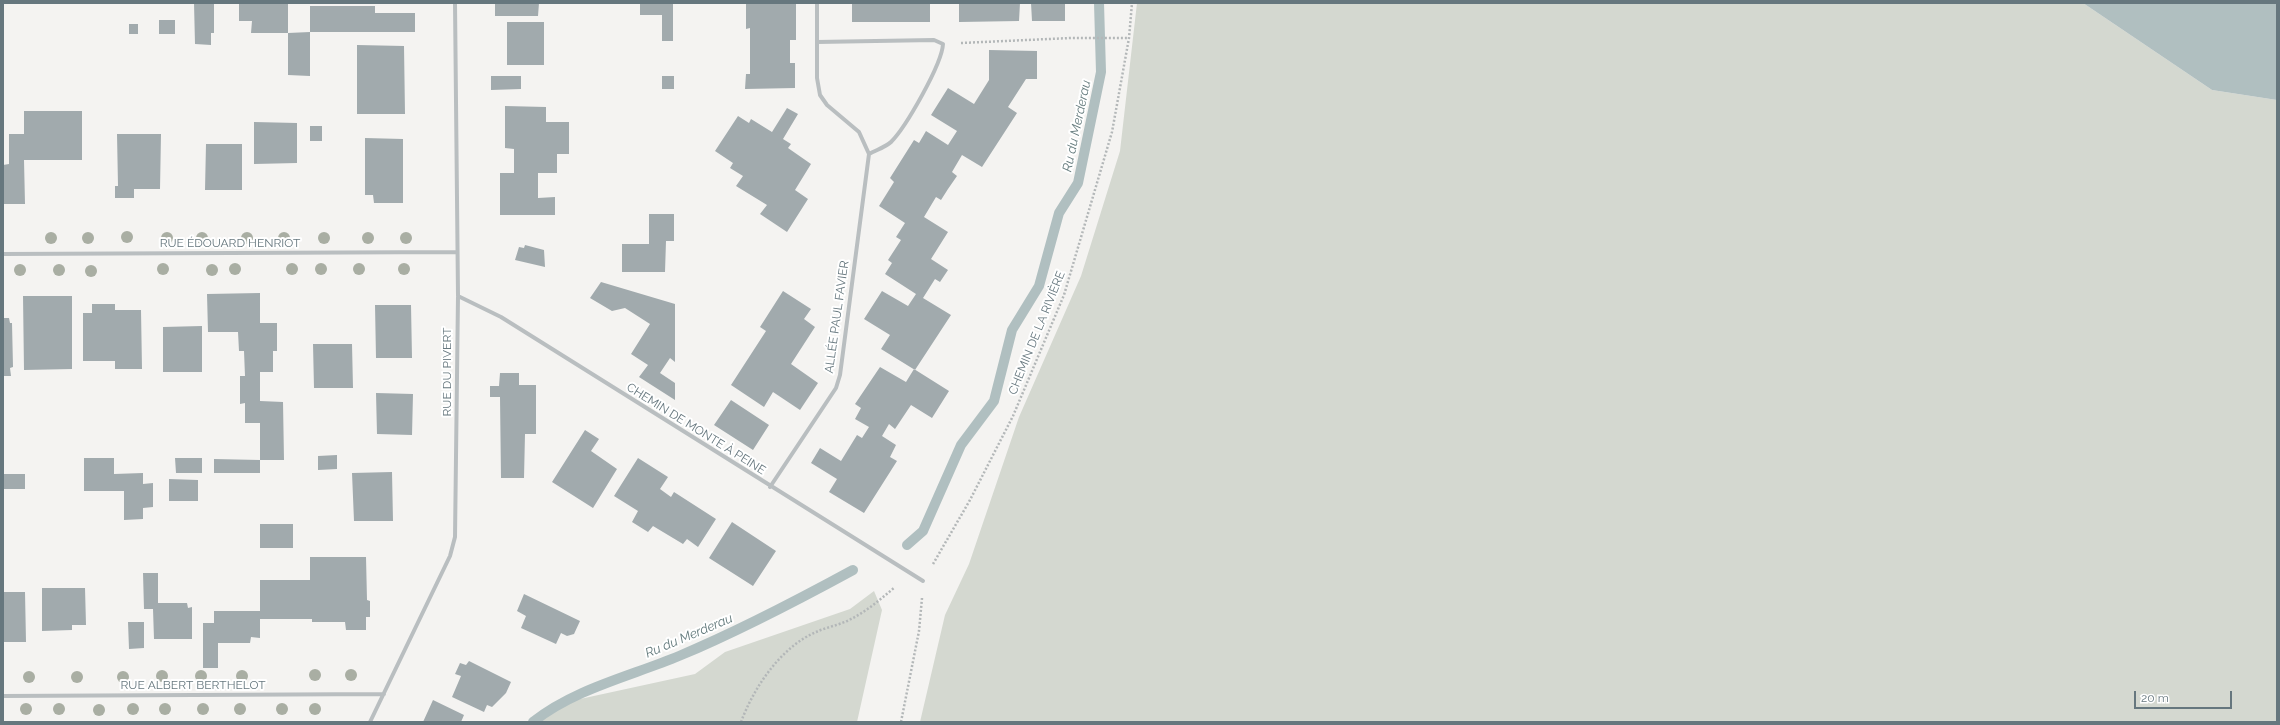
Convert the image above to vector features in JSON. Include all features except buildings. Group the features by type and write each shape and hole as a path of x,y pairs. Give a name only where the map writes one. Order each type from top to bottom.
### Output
{"street":[{"name":"RUE DU PIVERT","path":"370,722 450,556 455,537 458,296 455,3"},
{"path":"817,3 817,42 817,78 820,95 826,105 859,132 869,154 891,143 914,110 942,54 943,44 934,40 817,42"},
{"name":"ALLÉE PAUL FAVIER","path":"770,487 836,388 840,375 869,154"},
{"name":"RUE ÉDOUARD HENRIOT","path":"3,254 457,252"},
{"name":"CHEMIN DE MONTE À PEINE","path":"458,296 501,317 770,487 923,581"},
{"name":"RUE ALBERT BERTHELOT","path":"3,696 384,694"}],"path":[{"name":"CHEMIN DE LA RIVIÈRE","path":"923,581 970,500 1013,416 1064,295 1112,132 1129,38 1132,3"},
{"path":"943,44 1071,38 1129,38"},
{"path":"741,722 763,681 790,648 816,632 850,620 870,608 910,573"},
{"path":"901,722 919,631 923,581"}],"shaded area":[{"path":"1137,3 2083,3 2212,90 2277,100 2277,722 920,722 945,615 969,564 1019,417 1081,276 1120,151"},
{"path":"2083,3 2277,3 2277,100 2212,90"},
{"path":"874,591 882,610 857,722 537,722 557,704 695,674 725,652 850,609"}],"waterway":[{"name":"Ru du Merderau","path":"907,545 923,531 961,445 994,401 1012,330 1039,286 1059,213 1078,183 1101,72 1099,3"},
{"name":"Ru du Merderau","path":"533,722 566,701 603,684 679,656 745,626 853,570"}]}
